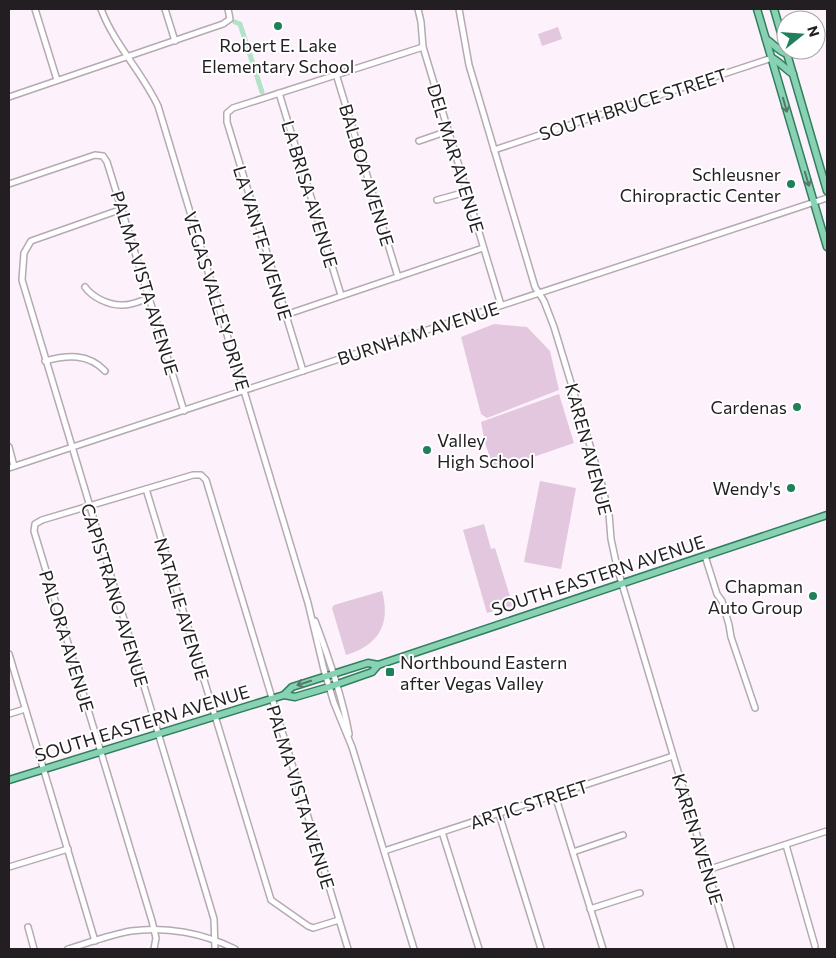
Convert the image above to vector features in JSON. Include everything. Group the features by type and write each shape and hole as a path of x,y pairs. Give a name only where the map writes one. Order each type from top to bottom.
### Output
{"main road":[{"path":"757,9 827,247"},
{"path":"766,39 776,48"},
{"path":"772,58 780,62 786,70 793,74"},
{"path":"789,60 827,191"},
{"name":"SOUTH EASTERN AVENUE","path":"284,695 292,687 368,663 378,665 827,515"},
{"name":"SOUTH EASTERN AVENUE","path":"9,780 284,695 295,697 337,684 372,672 378,665"}],"street":[{"path":"35,9 57,80"},
{"name":"VEGAS VALLEY DRIVE","path":"101,9 110,29 148,86 158,106 308,603 329,686 352,747 414,949"},
{"path":"165,9 175,42"},
{"path":"9,97 175,42 229,20 228,9"},
{"name":"DEL MAR AVENUE","path":"418,9 423,47 500,305"},
{"name":"KAREN AVENUE","path":"459,9 469,65 535,287 540,294 554,327 602,484 613,549 622,583 731,949"},
{"path":"280,93 423,47"},
{"name":"SOUTH BRUCE STREET","path":"494,150 772,58"},
{"name":"BALBOA AVENUE","path":"336,74 398,277"},
{"name":"LA VANTE AVENUE","path":"280,93 233,108 227,113 227,122 303,371"},
{"name":"LA BRISA AVENUE","path":"280,93 342,296"},
{"path":"419,141 448,131"},
{"name":"PALMA VISTA AVENUE","path":"9,184 96,155 103,156 108,162 184,411"},
{"path":"437,200 466,192"},
{"name":"BURNHAM AVENUE","path":"12,467 827,198"},
{"name":"CAPISTRANO AVENUE","path":"122,209 31,241 24,253 22,280 214,919 215,949"},
{"path":"285,315 483,248"},
{"path":"85,287 90,294 122,306 149,298"},
{"path":"45,361 60,356 77,356 99,364 105,371"},
{"path":"9,447 12,467"},
{"name":"PALMA VISTA AVENUE","path":"146,489 193,474 201,475 206,480 348,949"},
{"path":"89,506 146,489"},
{"name":"NATALIE AVENUE","path":"146,489 271,900 308,926 314,928 339,920"},
{"name":"PALORA AVENUE","path":"89,506 42,520 35,524 34,531 154,930 156,938 154,949"},
{"path":"705,556 717,594 722,601 730,625 731,637 755,708"},
{"name":"VEGAS VALLEY DRIVE","path":"308,603 343,700 352,747"},
{"path":"9,654 95,941"},
{"path":"9,714 25,709"},
{"name":"ARTIC STREET","path":"384,851 673,756"},
{"path":"555,795 603,949"},
{"path":"499,814 541,949"},
{"path":"707,870 827,831"},
{"path":"442,832 478,949"},
{"path":"573,852 623,835"},
{"path":"786,845 815,946"},
{"path":"9,867 68,849"},
{"path":"590,909 640,893"},
{"path":"28,928 34,949"},
{"path":"68,949 130,931 172,930 201,936 234,949"}],"shaded area":[{"path":"558,27 562,39 542,46 538,34"},
{"path":"494,324 527,327 550,351 559,390 487,418 481,414 461,337"},
{"path":"559,394 574,443 496,470 494,469 485,443 481,422"},
{"path":"540,481 576,488 561,569 524,562"},
{"path":"484,524 491,549 495,548 513,606 487,613 463,530"},
{"path":"382,591 385,614 380,632 367,645 346,655 332,608 334,605"}],"waterway":[{"path":"235,22 240,24 262,92"}],"place":[{"name":"Robert E. Lake Elementary School","path":"278,26"},
{"name":"Schleusner Chiropractic Center","path":"791,184"},
{"name":"Cardenas","path":"797,407"},
{"name":"Valley High School","path":"427,450"},
{"name":"Wendy's","path":"791,488"},
{"name":"Chapman Auto Group","path":"813,596"},
{"name":"Northbound Eastern after Vegas Valley","path":"390,672"}]}
